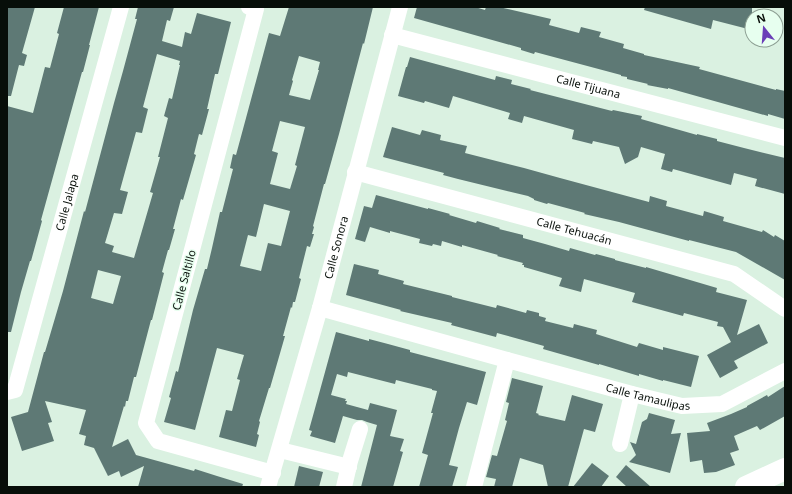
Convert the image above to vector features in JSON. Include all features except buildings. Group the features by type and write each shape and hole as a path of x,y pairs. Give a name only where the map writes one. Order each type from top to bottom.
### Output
{"street":[{"name":"Calle Jalapa","path":"7,392 15,390 121,7"},
{"name":"Calle Saltillo","path":"249,7 256,9 146,423 158,441 270,480"},
{"name":"Calle Sonora","path":"270,480 280,450 320,308 400,7"},
{"name":"Calle Tijuana","path":"392,35 785,138"},
{"name":"Calle Tehuacán","path":"355,172 734,274 785,310"},
{"name":"Calle Tamaulipas","path":"320,308 632,394 682,406 722,404 785,371"},
{"path":"474,487 507,360"},
{"path":"620,444 632,394"},
{"path":"344,487 360,429"},
{"path":"280,450 349,467"},
{"path":"746,487 785,469"}]}
